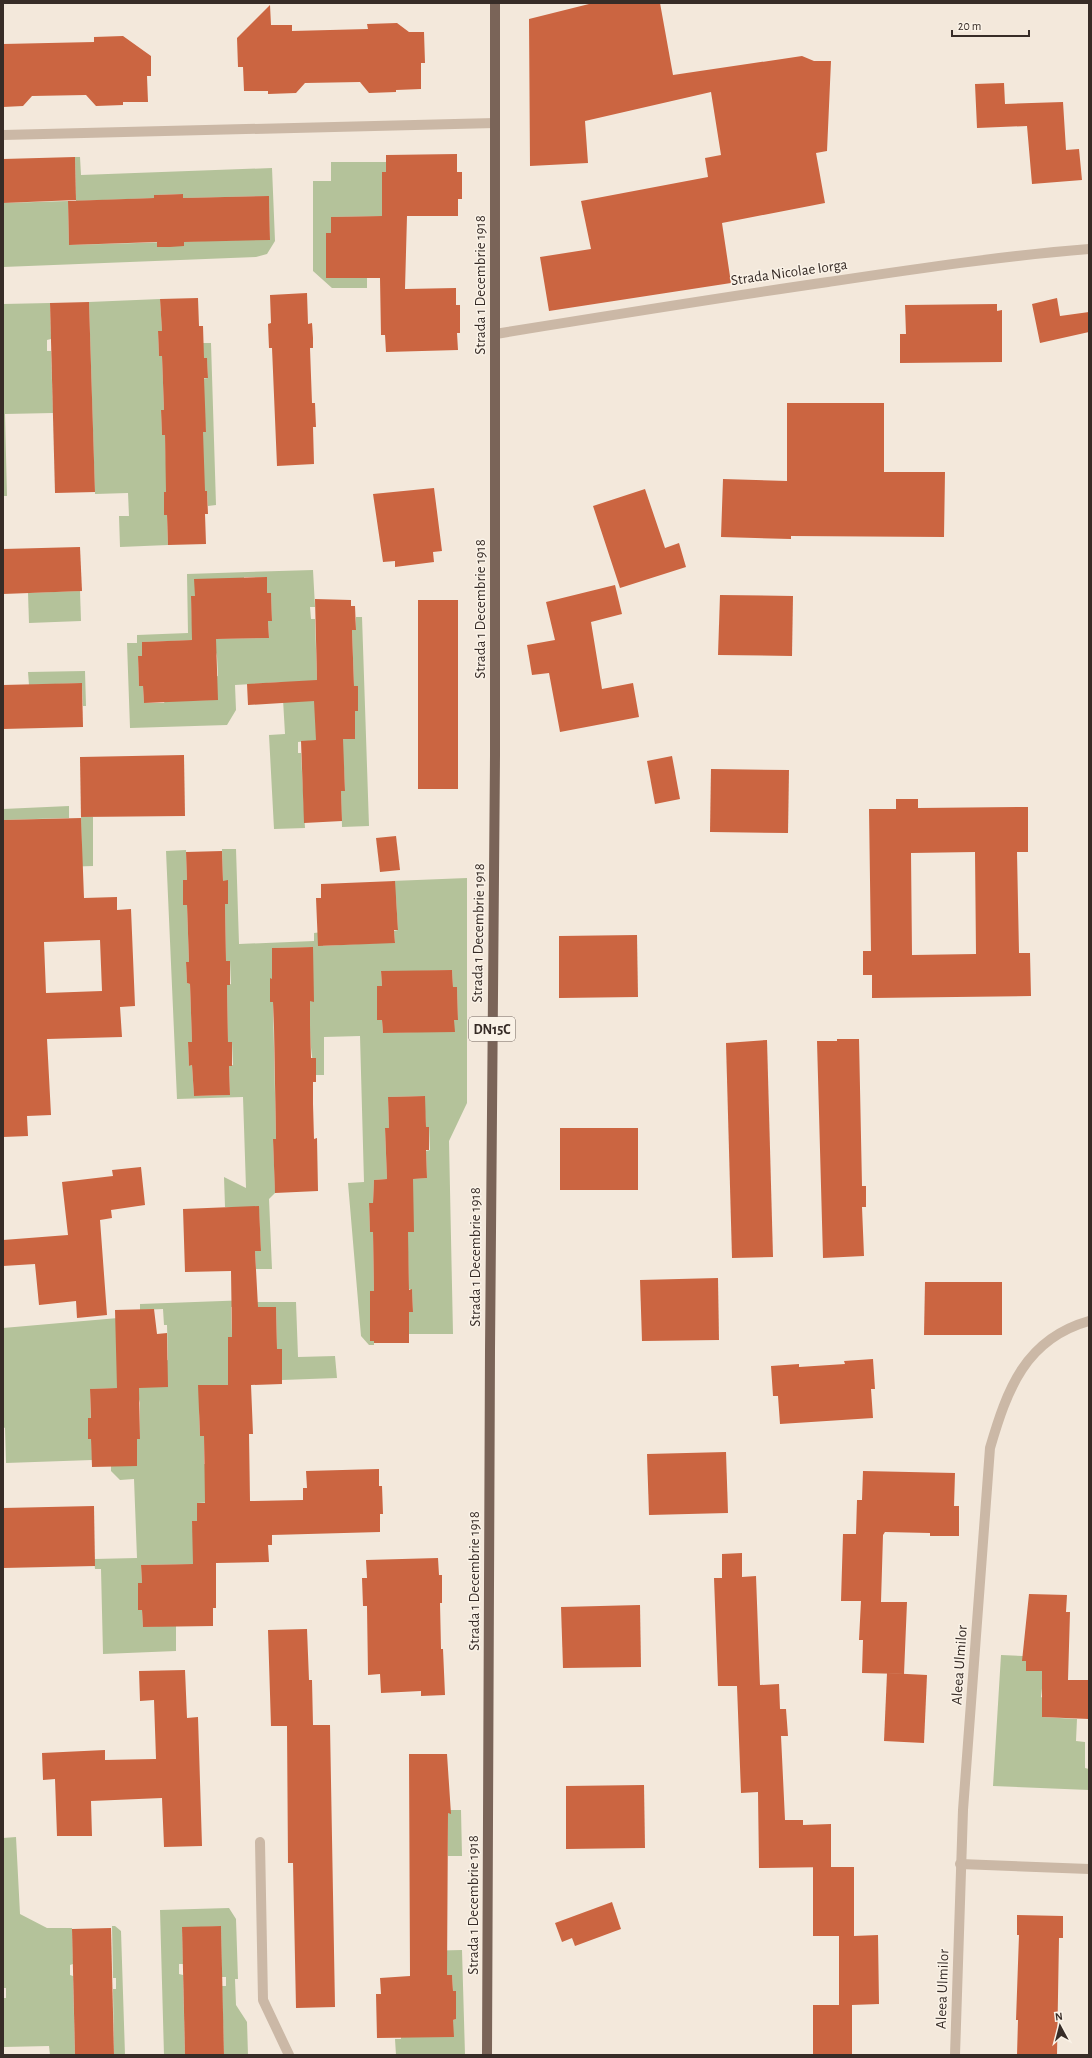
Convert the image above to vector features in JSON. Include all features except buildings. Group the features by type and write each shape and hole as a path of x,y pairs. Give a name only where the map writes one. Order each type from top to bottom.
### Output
{"main road":[{"name":"Strada 1 Decembrie 1918","path":"487,2055 490,1350 495,772 495,3"}],"street":[{"path":"3,136 494,122"},
{"name":"Strada Nicolae Iorga","path":"495,334 629,311 902,271 1014,255 1089,249"},
{"name":"Aleea Ulmilor","path":"955,2055 960,1864 990,1448 1002,1408 1014,1379 1027,1362 1059,1334 1078,1324 1089,1321"},
{"path":"260,1842 263,2000 289,2055"},
{"path":"960,1864 1089,1869"}],"green space":[{"path":"75,157 80,157 81,175 272,168 275,241 267,254 256,257 3,267 3,203 68,201 69,245 270,239 269,196 183,198 182,194 154,195 154,198 76,201"},
{"path":"331,162 386,162 386,172 382,172 382,199 387,216 331,217 331,233 326,233 326,261 367,277 367,288 332,288 313,271 313,181 331,181"},
{"path":"160,299 162,331 158,332 159,356 162,356 164,410 161,410 162,435 165,435 167,492 164,492 164,515 167,515 168,545 120,547 119,516 129,516 128,493 95,494 89,302"},
{"path":"50,303 51,339 47,340 47,351 51,351 53,413 5,414 7,496 3,496 3,304"},
{"path":"203,343 211,343 216,505 208,506 207,492 204,491 202,432 206,432 200,379 208,378 207,359 200,358"},
{"path":"313,570 315,607 310,607 311,619 315,619 319,740 298,742 298,753 301,753 305,828 274,829 269,735 285,734 282,682 235,685 236,710 227,725 130,728 127,643 137,643 137,635 188,633 187,574","holes":["244,577 267,577 267,593 271,594 272,621 268,621 269,638 212,639 217,656 218,676 213,677 214,700 144,703 143,686 139,686 138,656 142,656 142,642 197,640 192,623 191,597 195,596 195,579 244,579"]},
{"path":"80,591 81,621 29,623 28,593"},
{"path":"356,617 362,617 369,826 342,827 341,791 345,791 344,768 339,739 355,739 355,711 358,711 358,699 354,686 352,630 356,629"},
{"path":"85,671 86,706 83,706 82,683 29,685 28,672"},
{"path":"69,806 69,818 3,820 3,809"},
{"path":"81,817 93,817 93,866 32,868 82,862"},
{"path":"222,849 236,849 239,944 314,941 314,933 322,932 323,946 395,942 394,931 398,930 396,898 392,898 392,881 467,878 467,1103 449,1141 453,1334 409,1334 409,1312 413,1312 412,1290 409,1289 406,1179 427,1178 426,1151 430,1150 429,1127 426,1127 424,1096 388,1097 389,1128 385,1129 387,1179 374,1180 373,1203 369,1203 370,1232 373,1232 374,1291 370,1291 370,1341 374,1341 374,1345 369,1345 361,1336 348,1183 364,1182 360,1036 324,1037 324,1075 316,1075 312,1057 310,1030 310,1001 313,1001 313,949 309,947 272,948 270,1001 273,1002 276,1139 273,1139 275,1191 277,1191 269,1199 272,1269 256,1269 255,1251 261,1251 259,1210 225,1207 224,1177 246,1188 243,1097 177,1099 166,851 186,850 187,880 183,880 183,904 187,905 189,962 186,962 187,983 190,984 192,1042 188,1043 189,1066 192,1065 194,1096 230,1095 229,1066 233,1065 232,1042 228,1042 227,985 231,984 230,961 226,961 225,904 228,904 228,881 223,881","holes":["452,970 453,987 457,987 458,1019 454,1020 454,1031 383,1033 382,1020 377,1020 377,986 382,986 381,972"]},
{"path":"250,1300 251,1302 296,1302 298,1357 335,1356 337,1378 282,1380 282,1349 277,1349 276,1307 231,1307 232,1337 228,1337 228,1359 232,1385 203,1385 199,1415 200,1436 204,1436 204,1464 230,1464 218,1502 197,1503 197,1521 192,1521 197,1564 141,1565 142,1583 138,1583 138,1610 142,1610 143,1627 176,1625 176,1651 103,1654 101,1569 95,1569 94,1559 137,1558 134,1479 120,1480 111,1471 111,1466 137,1466 137,1439 140,1439 140,1403 136,1388 164,1361 168,1360 167,1325 164,1325 163,1309 140,1310 140,1304"},
{"path":"118,1318 120,1388 90,1389 92,1460 6,1463 5,1428 3,1427 3,1328"},
{"path":"1001,1655 1023,1656 1023,1661 1026,1661 1026,1671 1044,1671 1041,1697 1043,1698 1042,1717 1077,1719 1076,1741 1085,1742 1085,1768 1089,1769 1089,1790 993,1786"},
{"path":"450,1810 461,1810 462,1856 448,1856 448,1813 450,1813"},
{"path":"16,1837 20,1914 47,1928 72,1928 73,1964 70,1965 70,1975 73,1976 75,2055 50,2055 49,2046 4,2047 3,1998 6,1998 6,1988 3,1988 3,1838"},
{"path":"229,1908 236,1919 238,1979 235,1979 236,2005 247,2022 248,2055 224,2055 222,1986 226,1986 226,1977 222,1977 221,1926 182,1928 183,1964 179,1964 179,1974 183,1975 185,2055 164,2055 160,1910"},
{"path":"112,1926 115,1926 121,1931 125,2055 114,2055 113,1989 116,1989 116,1978 113,1978"},
{"path":"462,1950 465,2055 396,2055 395,2039 401,2039 401,2036 453,2037 453,2020 456,2019 456,1991 453,1991 452,1975 430,1976 420,1951"}]}
